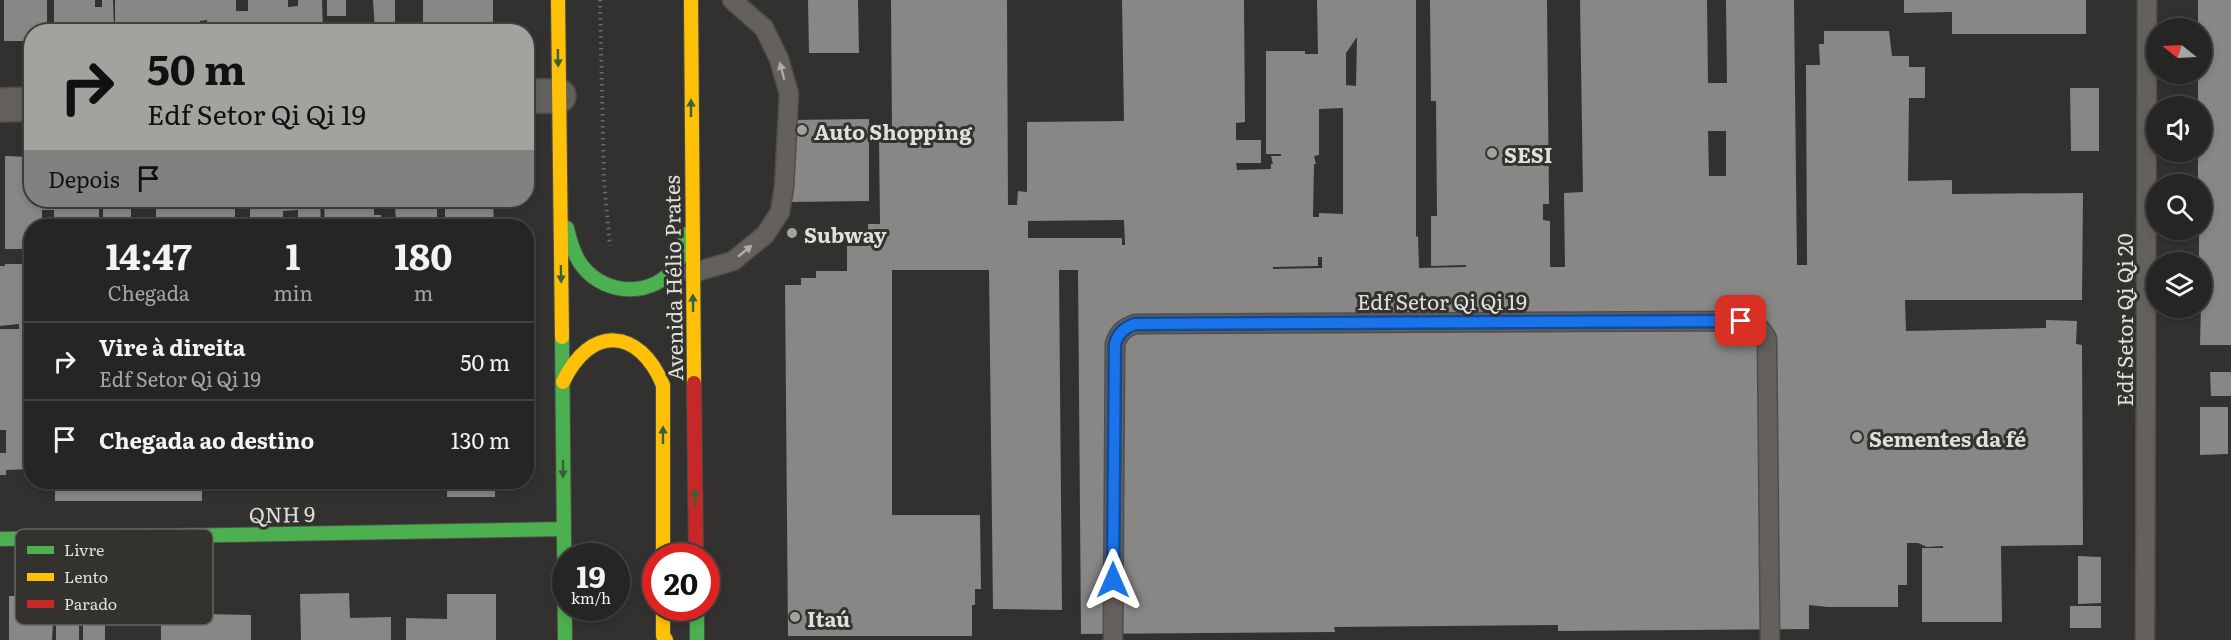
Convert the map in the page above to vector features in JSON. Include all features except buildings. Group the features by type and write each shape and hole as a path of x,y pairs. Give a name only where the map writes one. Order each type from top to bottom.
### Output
{"main road":[{"path":"558,0 565,640"},
{"name":"Avenida Hélio Prates","path":"691,0 696,543"},
{"path":"560,194 572,249 585,271 608,288 633,291 655,284 669,273 676,267 692,218"},
{"path":"563,382 567,368 587,347 616,340 630,343 642,350 660,371 663,385 663,543"},
{"name":"QNH 9","path":"213,535 564,529"},
{"name":"QNH 9","path":"0,539 15,539"},
{"path":"663,621 663,636 666,640"},
{"path":"697,621 697,640"}],"street":[{"path":"534,96 559,96"},
{"path":"0,105 24,104"}],"lane":[{"path":"692,273 733,261 765,235 780,212 784,188 789,94 779,59 764,28 732,0"},
{"name":"Edf Setor Qi Qi 20","path":"2145,640 2147,0"},
{"name":"Edf Setor Qi Qi 19","path":"1113,640 1115,344 1117,337 1128,327 1135,324 1717,321 1749,322 1757,326 1767,339 1770,640"}],"traffic: fast":[{"path":"567,228 577,258 593,277 604,284 630,289 643,288 667,276 678,261 687,234"},
{"path":"562,337 565,640"},
{"path":"213,535 564,529"},
{"path":"0,539 15,539"},
{"path":"697,621 697,640"}],"traffic: slow":[{"path":"558,0 562,337"},
{"path":"691,0 694,383"},
{"path":"563,382 574,363 587,350 600,343 614,340 628,344 641,352 653,366 663,385 663,543"},
{"path":"663,621 663,636 666,640"}],"traffic: jam":[{"path":"694,383 696,543"}],"place":[{"name":"Auto Shopping","path":"802,130"},
{"name":"SESI","path":"1492,153"},
{"name":"Subway","path":"792,233"},
{"name":"Sementes da fé","path":"1857,437"},
{"name":"Itaú","path":"795,617"}],"route":[{"path":"1113,580 1115,344 1122,331 1135,324 1741,321"}]}
